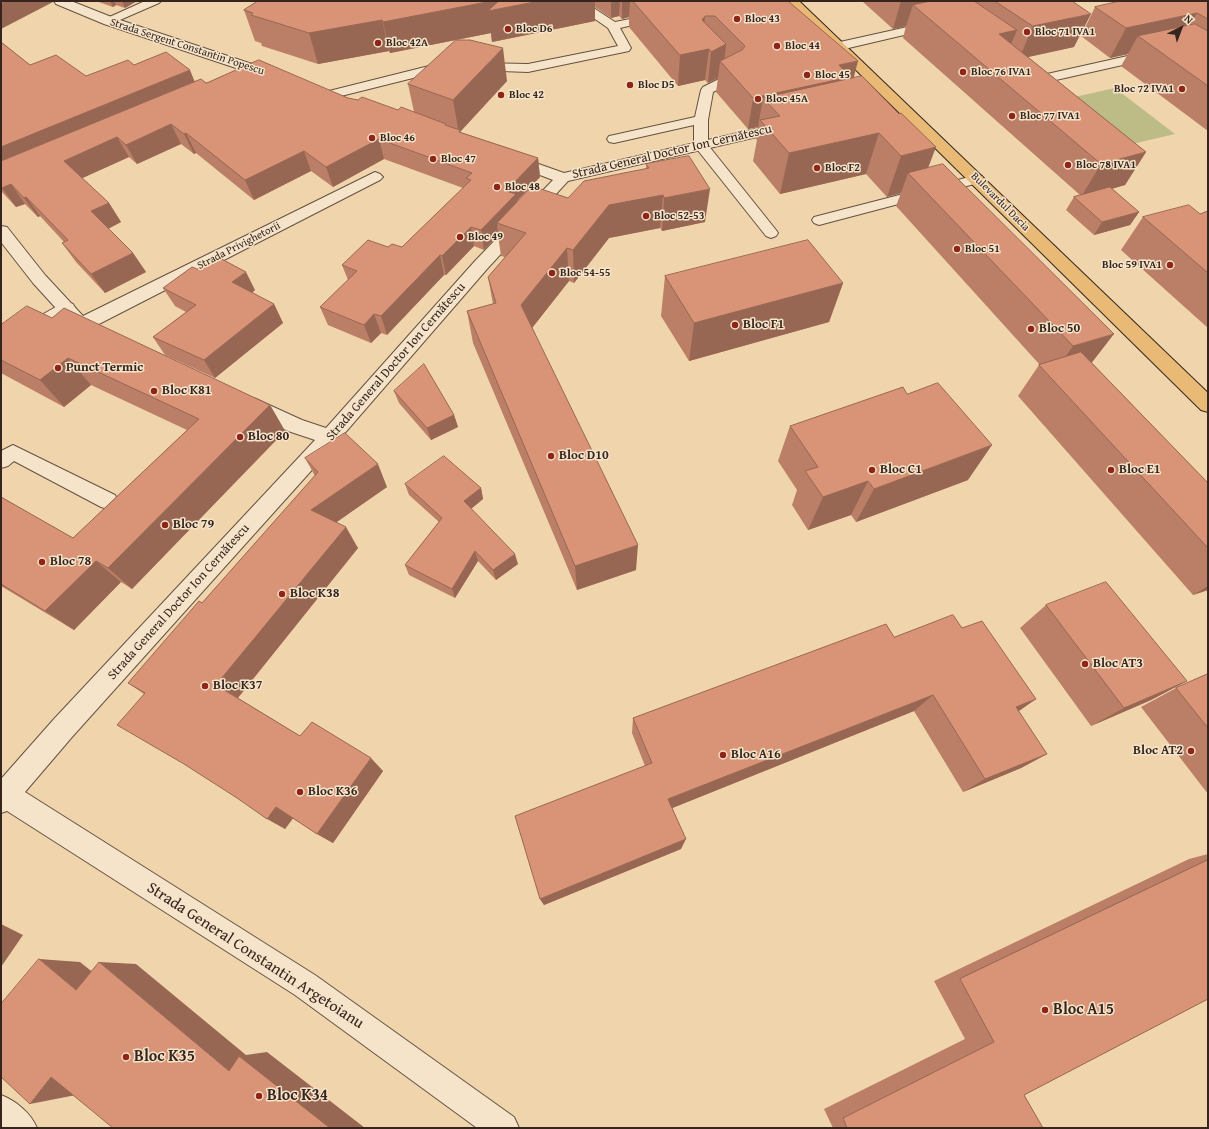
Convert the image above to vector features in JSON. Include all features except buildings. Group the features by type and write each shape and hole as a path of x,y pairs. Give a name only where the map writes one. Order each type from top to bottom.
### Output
{"main road":[{"name":"Bulevardul Dacia","path":"792,1 840,46 889,102 977,179 1208,404"}],"street":[{"name":"Strada Sergent Constantin Popescu","path":"60,1 109,21 289,80"},
{"path":"239,79 259,71"},
{"path":"318,89 356,102"},
{"name":"Strada General Doctor Ion Cernătescu","path":"3,796 63,728 330,437 481,265 563,178 801,122"},
{"path":"499,154 563,178"},
{"name":"Strada Privighetorii","path":"81,325 375,177"},
{"path":"1,231 39,279 81,325 102,335"},
{"path":"231,395 295,426 330,437"},
{"name":"Strada General Constantin Argetoianu","path":"3,796 305,985 503,1128"}],"lane":[{"path":"109,21 155,1"},
{"path":"332,94 441,67 528,68 625,48 614,26 575,1"},
{"path":"614,26 666,14"},
{"path":"840,46 939,24"},
{"path":"1038,80 1165,51"},
{"path":"717,62 733,77 707,90 702,120 701,145 771,233"},
{"path":"1026,71 1049,90"},
{"path":"614,139 702,120"},
{"path":"820,220 977,179"},
{"path":"1,345 67,308"},
{"path":"5,451 108,501"},
{"path":"1,1109 23,1128"}],"shaded area":[{"path":"1115,88 1175,134 1128,145 1070,98"}],"place":[{"name":"Bloc 43","path":"737,19"},
{"name":"Bloc D6","path":"508,29"},
{"name":"Bloc 71 IVA1","path":"1027,32"},
{"name":"Bloc 42A","path":"378,43"},
{"name":"Bloc 44","path":"777,46"},
{"name":"Bloc 76 IVA1","path":"963,72"},
{"name":"Bloc 45","path":"807,75"},
{"name":"Bloc D5","path":"630,85"},
{"name":"Bloc 72 IVA1","path":"1182,89"},
{"name":"Bloc 42","path":"501,95"},
{"name":"Bloc 45A","path":"758,99"},
{"name":"Bloc 77 IVA1","path":"1012,116"},
{"name":"Bloc 46","path":"372,138"},
{"name":"Bloc 47","path":"433,159"},
{"name":"Bloc 78 IVA1","path":"1068,165"},
{"name":"Bloc F2","path":"817,168"},
{"name":"Bloc 48","path":"497,187"},
{"name":"Bloc 52-53","path":"646,216"},
{"name":"Bloc 49","path":"460,237"},
{"name":"Bloc 51","path":"957,249"},
{"name":"Bloc 59 IVA1","path":"1170,265"},
{"name":"Bloc 54-55","path":"552,273"},
{"name":"Bloc F1","path":"735,325"},
{"name":"Bloc 50","path":"1031,329"},
{"name":"Punct Termic","path":"58,368"},
{"name":"Bloc K81","path":"154,391"},
{"name":"Bloc 80","path":"240,437"},
{"name":"Bloc D10","path":"551,456"},
{"name":"Bloc C1","path":"872,470"},
{"name":"Bloc E1","path":"1111,470"},
{"name":"Bloc 79","path":"165,525"},
{"name":"Bloc 78","path":"42,562"},
{"name":"Bloc K38","path":"282,594"},
{"name":"Bloc AT3","path":"1085,664"},
{"name":"Bloc K37","path":"205,686"},
{"name":"Bloc AT2","path":"1191,751"},
{"name":"Bloc A16","path":"723,755"},
{"name":"Bloc K36","path":"300,792"},
{"name":"Bloc A15","path":"1045,1010"},
{"name":"Bloc K35","path":"126,1057"},
{"name":"Bloc K34","path":"259,1096"}]}
